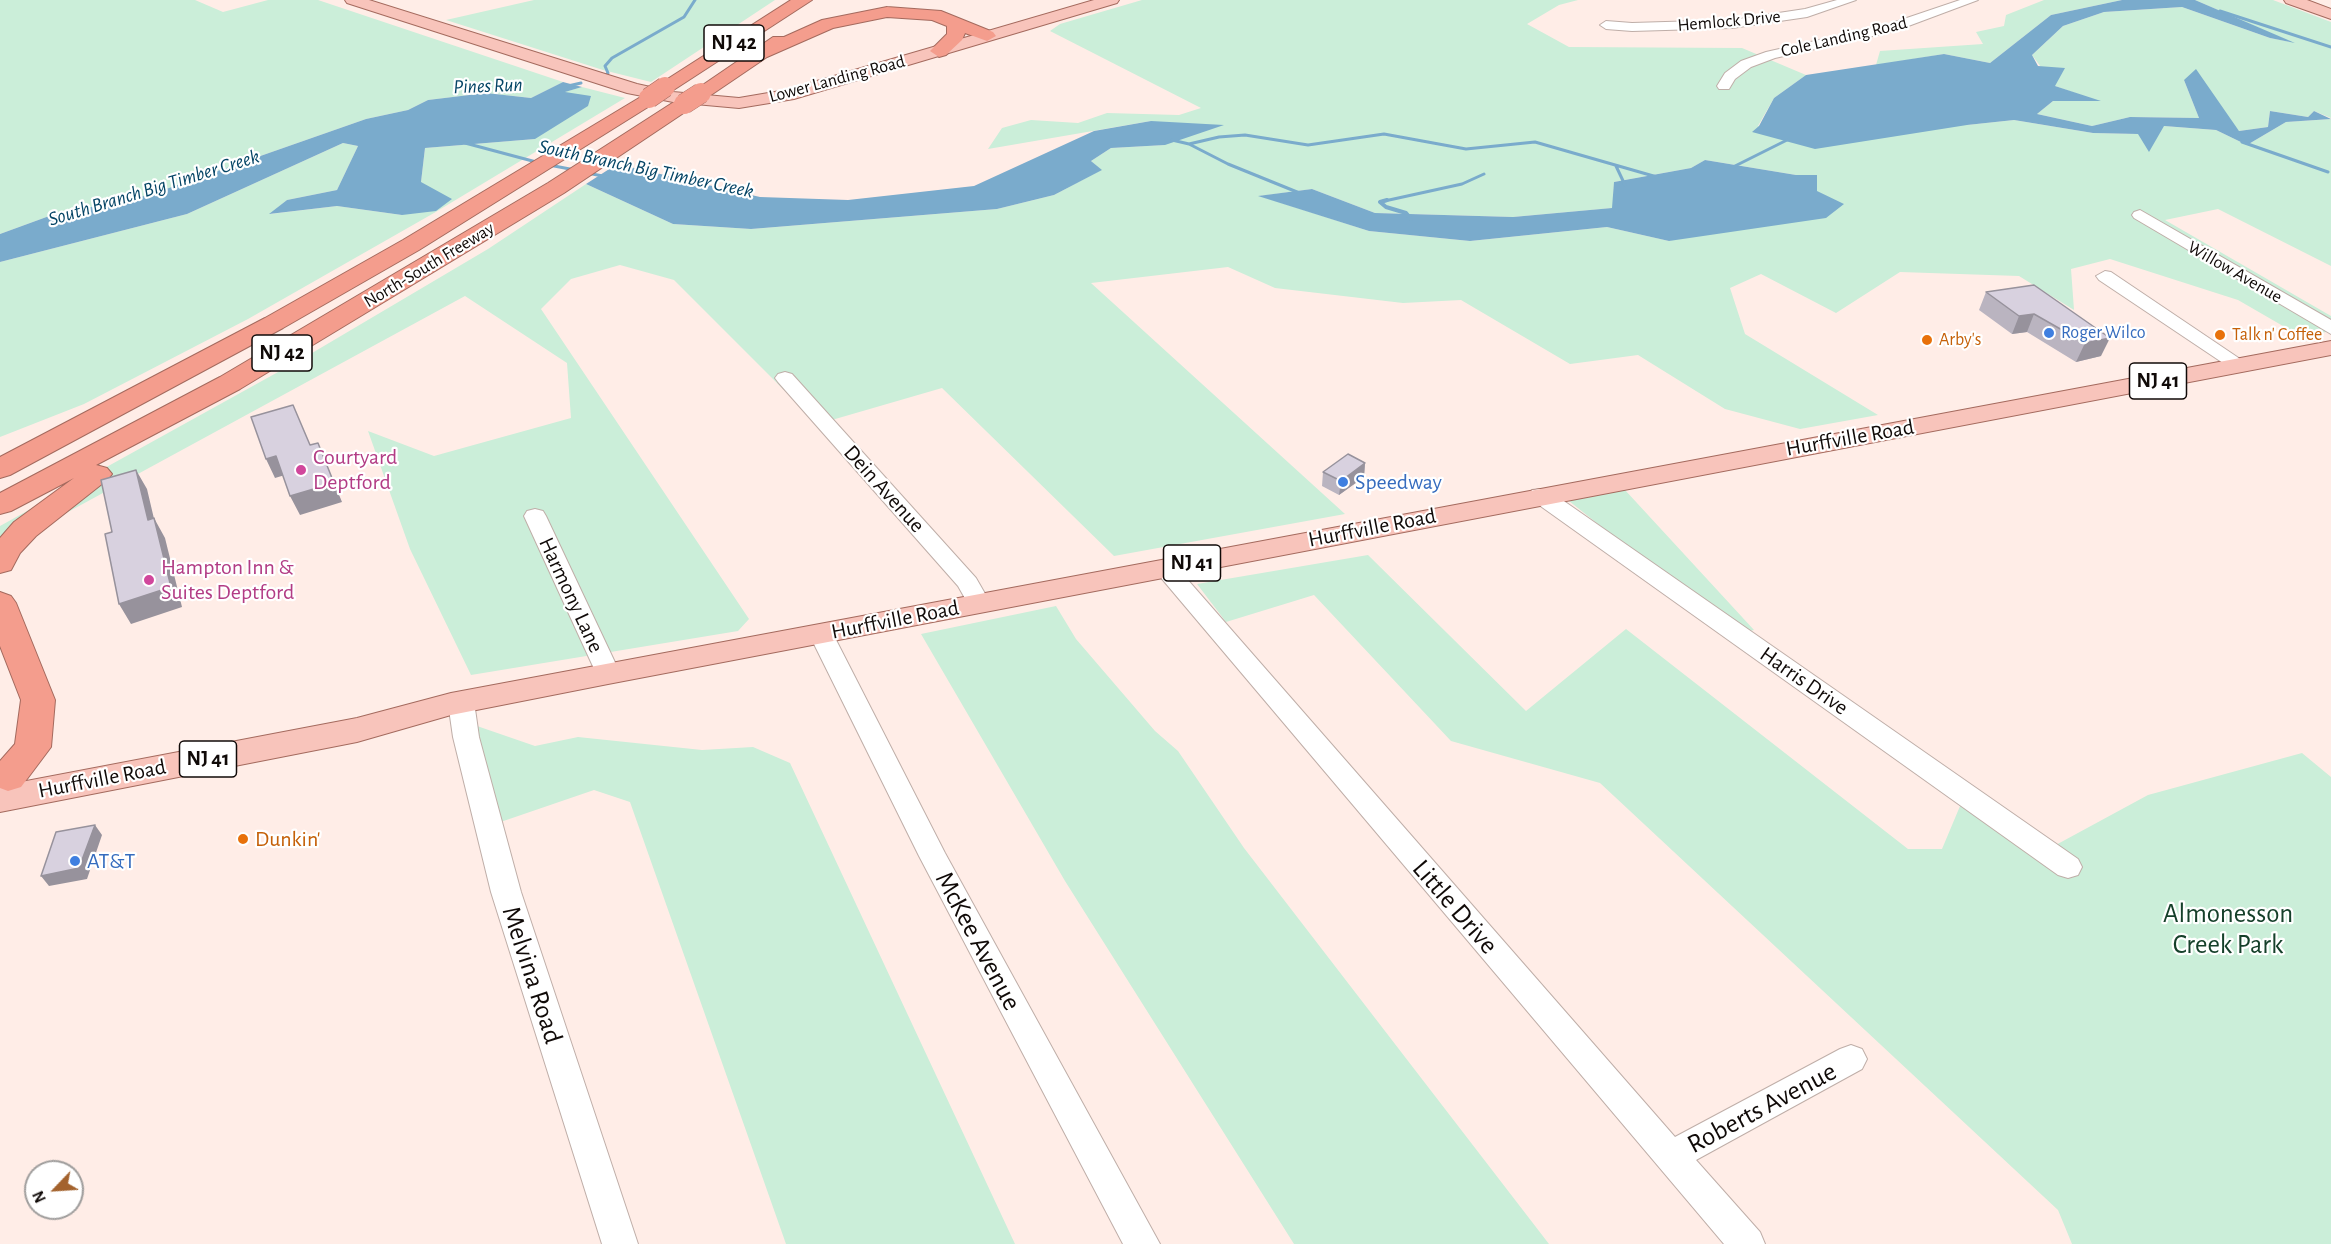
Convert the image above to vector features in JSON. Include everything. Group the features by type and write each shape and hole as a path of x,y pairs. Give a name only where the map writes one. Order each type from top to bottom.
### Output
{"highway":[{"path":"718,54 789,0"},
{"name":"North-South Freeway","path":"0,469 274,323 518,180 803,0"},
{"name":"North-South Freeway","path":"0,506 230,383 556,188 832,7"},
{"path":"762,53 822,26 867,14 922,12 987,36"},
{"path":"939,51 956,36 956,23"},
{"path":"0,563 6,550 25,529 64,497 144,440 197,409 230,383"},
{"path":"0,603 38,700 33,747 2,786"}],"main road":[{"name":"Lower Landing Road","path":"353,0 606,82 673,97 739,103 780,97 1112,0"},
{"path":"2292,0 2331,14"},
{"name":"Hurffville Road","path":"2,786 297,722 360,713 414,712 1540,495 2331,348"}],"street":[{"name":"Hemlock Drive","path":"1606,25 1632,27 1732,24 1816,10 1851,0"},
{"name":"Cole Landing Road","path":"1724,86 1730,76 1746,64 1762,58 1801,46 1890,28 1972,0"},
{"path":"1793,1 1816,10"},
{"name":"Willow Avenue","path":"2140,216 2331,327"},
{"path":"2105,276 2239,365"},
{"name":"Dein Avenue","path":"785,378 968,583 979,604"},
{"name":"Harris Drive","path":"1540,495 2068,867"},
{"name":"Harmony Lane","path":"535,516 608,673"},
{"name":"Little Drive","path":"1165,568 1441,892 1747,1244"},
{"name":"McKee Avenue","path":"821,634 933,856 1142,1244"},
{"name":"Melvina Road","path":"461,702 466,737 506,891 620,1244"},
{"name":"Roberts Avenue","path":"1672,1156 1851,1059"}],"green space":[{"path":"0,0 195,0 223,12 268,0 318,0 563,82 531,98 486,93 428,100 408,110 366,119 149,195 52,215 0,234"},
{"path":"534,0 775,0 651,82 603,70 446,20"},
{"path":"1142,0 1578,0 1559,5 1527,24 1569,47 1742,48 1806,75 1774,98 1758,126 1967,125 2014,120 2093,133 2138,134 2164,126 2216,130 2247,145 2286,122 2331,119 2331,266 2218,209 2165,220 2331,316 2331,331 2302,337 2238,300 2110,259 2071,269 2074,310 2019,276 1900,272 1836,313 1761,274 1730,288 1745,334 1878,415 1800,429 1725,409 1638,355 1570,364 1461,300 1403,303 1275,288 1228,267 1091,283 1345,514 1114,556 942,388 818,424 674,280 620,265 571,279 541,309 749,619 738,631 471,675 410,549 368,431 434,456 571,418 567,363 465,296 0,549 0,526 307,356 488,249 586,184 673,224 751,229 997,209 1054,195 1101,170 1091,161 1111,148 1165,145 1151,121 988,149 1002,128 1031,120 1078,123 1107,113 1179,115 1201,108 1050,31 1060,24","holes":["1705,160 1796,175 1817,175 1817,191 1669,241 1607,227 1470,241 1369,231 1260,196 1312,189 1375,213 1513,217 1613,208 1614,182 1691,168"]},
{"path":"2044,0 2122,0 2051,15 1990,63 1944,54 1876,65 1880,51 1983,44 1976,32 2004,26 2006,15"},
{"path":"2195,0 2273,0 2331,22 2331,118 2314,111 2308,117 2270,111 2268,127 2239,131 2184,80 2199,118 2130,117 2092,126 2037,114 2053,101 2098,101 2055,86 2032,55 2063,26 2104,12 2182,7 2270,38 2291,42"},
{"path":"582,87 625,98 434,213 248,319 84,404 0,437 0,262 187,214 343,143 358,146 337,190 287,200 270,214 337,206 402,215 421,182 425,148 535,139 564,92"},
{"path":"1625,490 1754,630 1750,631 1608,532 1569,501"},
{"name":"Almonesson Creek Park","path":"1368,555 1526,711 1626,629 1908,849 1942,849 1963,799 2041,853 2148,795 2302,753 2331,777 2331,1244 2072,1244 2058,1210 1600,783 1451,741 1314,595 1226,622 1197,584"},
{"path":"1056,606 1076,639 1155,731 1178,751 1244,848 1549,1244 1294,1244 1065,881 921,634"},
{"path":"477,726 535,746 578,737 702,750 753,747 790,763 1015,1244 786,1244 630,802 594,790 486,827 470,758"}],"water":[{"path":"2122,0 2195,0 2295,43 2270,38 2182,7 2104,12 2063,26 2032,55 2038,66 2065,68 2055,86 2101,101 2053,101 2037,114 2092,126 2130,117 2199,118 2184,80 2196,69 2239,131 2268,127 2270,111 2308,117 2314,111 2331,119 2286,122 2247,145 2216,130 2164,126 2149,152 2138,134 2093,133 2014,120 1967,125 1815,149 1752,132 1759,126 1774,98 1806,75 1944,54 1990,63 2051,15"},
{"path":"563,82 582,87 565,92 591,96 588,106 535,139 425,148 421,182 452,199 436,211 402,215 337,206 269,214 287,200 337,190 358,146 343,143 187,214 0,262 0,234 52,215 149,195 366,119 408,110 428,100 486,93 531,98"},
{"path":"1151,121 1224,125 1165,145 1111,148 1091,161 1102,170 1054,195 997,209 751,229 673,224 586,184 617,164 760,197 848,200 974,186 1094,131"},
{"path":"1705,160 1796,175 1817,175 1817,191 1844,204 1826,218 1669,241 1607,227 1470,241 1369,231 1258,196 1312,189 1375,213 1513,217 1612,208 1614,182 1691,168"}],"building":[{"path":"2034,285 2110,338 2085,343 2034,314 2019,316 1986,292"},
{"name":"Courtyard Deptford","path":"293,405 310,445 318,443 334,483 290,496 276,456 266,459 251,417"},
{"path":"1348,454 1365,463 1341,481 1323,472"},
{"name":"Hampton Inn & Suites Deptford","path":"136,470 148,520 154,518 171,587 119,604 105,534 112,532 101,480"},
{"path":"95,825 79,868 41,876 56,832"}],"waterway":[{"name":"Pines Run","path":"605,76 608,73 605,66 612,58 684,17 695,0"},
{"name":"South Branch Big Timber Creek","path":"2220,11 2331,47"},
{"name":"Pines Run","path":"568,86 581,83"},
{"path":"1189,144 1219,137 1245,135 1308,145 1384,134 1466,149 1535,142 1657,177"},
{"name":"South Branch Big Timber Creek","path":"1731,168 1789,139"},
{"name":"South Branch Big Timber Creek","path":"1172,140 1189,144"},
{"path":"2242,142 2328,172"},
{"name":"South Branch Big Timber Creek","path":"465,143 540,163"},
{"name":"South Branch Big Timber Creek","path":"1189,144 1228,164 1302,194"},
{"name":"South Branch Big Timber Creek","path":"549,165 575,170"},
{"path":"1616,166 1625,185"},
{"name":"South Branch Big Timber Creek","path":"587,173 608,177"},
{"path":"1380,202 1462,184 1484,174"},
{"path":"1380,202 1387,200"},
{"path":"1380,202 1386,207 1406,213 1411,219"}],"place":[{"name":"Roger Wilco","path":"2049,333"},
{"name":"Talk n' Coffee","path":"2220,335"},
{"name":"Arby's","path":"1927,340"},
{"name":"Courtyard Deptford","path":"301,470"},
{"name":"Speedway","path":"1343,482"},
{"name":"Hampton Inn & Suites Deptford","path":"149,580"},
{"name":"Dunkin'","path":"243,839"},
{"name":"AT&T","path":"75,861"}]}
